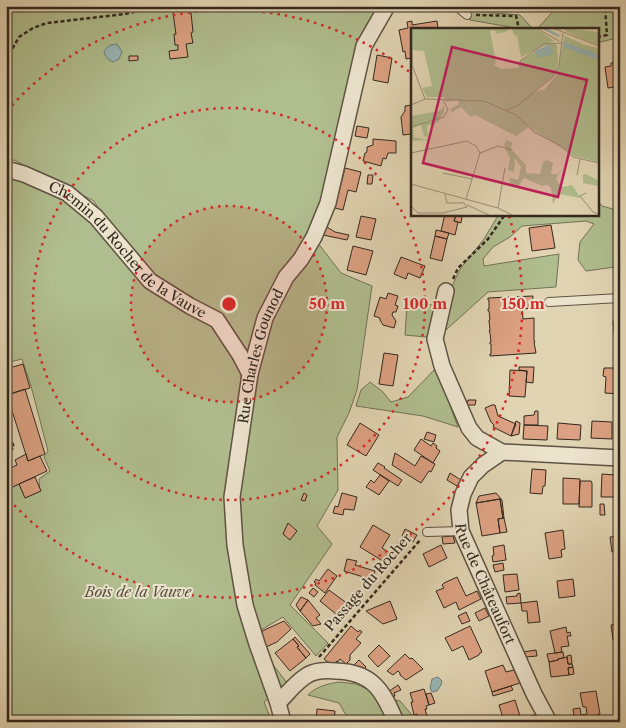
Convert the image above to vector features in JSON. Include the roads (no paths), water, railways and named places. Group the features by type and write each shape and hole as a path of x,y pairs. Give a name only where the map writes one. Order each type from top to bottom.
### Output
{"street":[{"name":"Rue Charles Gounod","path":"283,722 245,605 236,545 232,497 250,374 265,318 286,277 301,259 314,237 328,203 364,46 387,6"},
{"name":"Chemin du Rocher de la Vauve","path":"6,169 24,174 67,193 96,217 150,281 217,320 250,374"},
{"path":"446,291 435,339 442,366 469,428 478,438 502,452 620,458"},
{"name":"Rue de Châteaufort","path":"502,452 483,465 471,477 463,494 459,510 461,531 534,694 550,722"},
{"path":"278,703 297,682 307,675 321,670 350,671 367,678 378,688 387,701 396,722"}],"lane":[{"path":"456,6 468,15"},
{"path":"549,302 620,298"},
{"name":"Passage du Rocher","path":"427,532 461,531"}],"water":[{"path":"117,44 122,52 119,59 113,62 107,58 104,51 110,45"},
{"path":"438,677 442,681 441,685 437,691 432,692 430,688 432,679"}],"park label":[{"name":"Bois de la Vauve","path":"138,592"}]}
